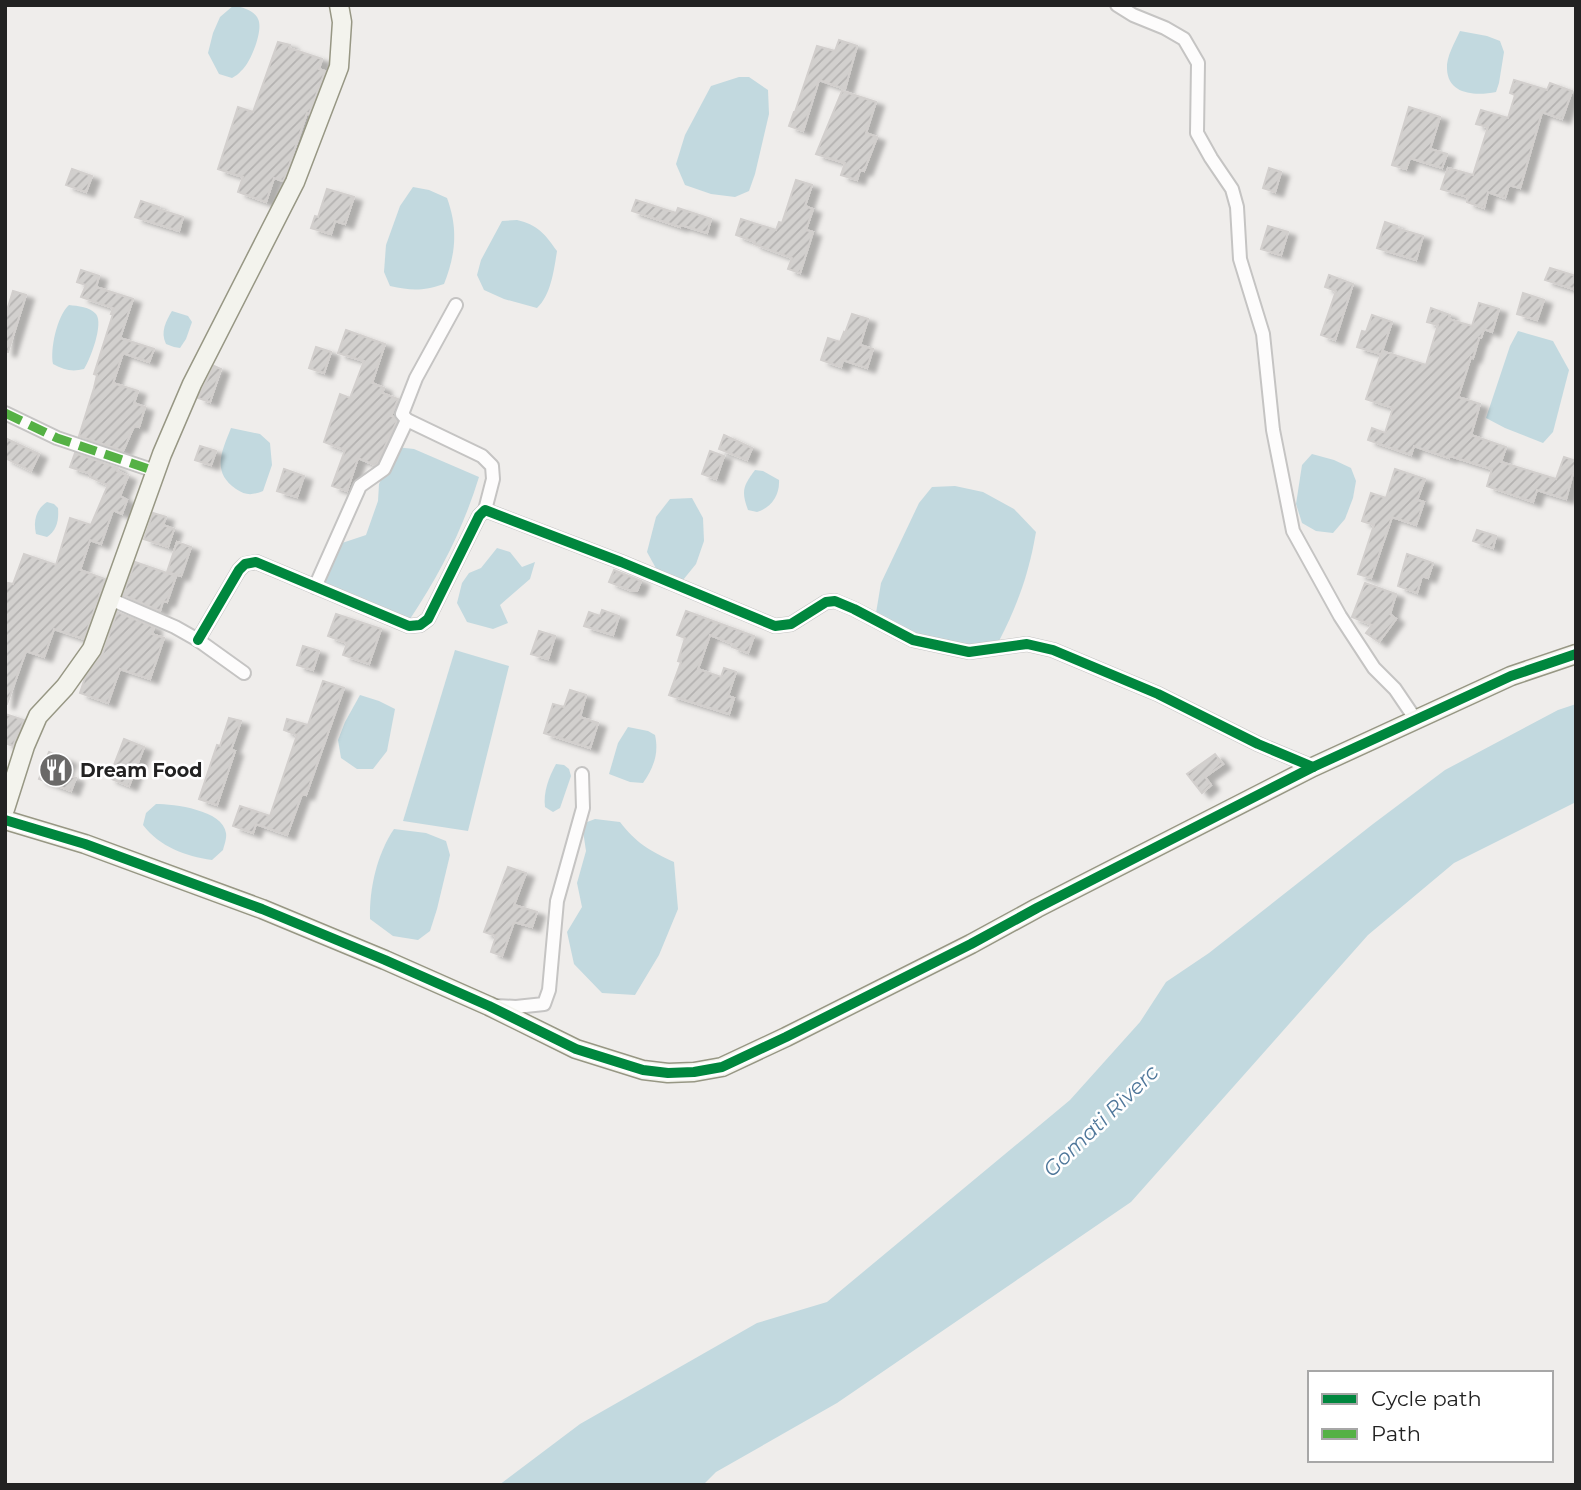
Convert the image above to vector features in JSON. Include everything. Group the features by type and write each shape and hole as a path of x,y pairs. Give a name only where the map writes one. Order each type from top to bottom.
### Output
{"street":[{"path":"5,809 25,746 38,716 65,687 92,649 155,471 192,384 295,182 339,67 342,22 339,5"},
{"path":"1117,5 1184,39 1198,63 1197,133 1232,189 1237,207 1240,259 1263,334 1273,430 1293,531 1374,668 1395,689 1416,720"},
{"path":"198,640 239,570 246,564 256,562 409,626 420,625 428,619 478,516 485,510 493,479 492,466 482,456 407,420 402,414 416,378 456,305"},
{"path":"5,413 57,438 155,471"},
{"path":"315,587 360,486 384,469 407,420"},
{"path":"485,510 621,562 775,626 791,624 826,602 835,601 913,640 969,652 1027,644 1053,650 1158,694 1258,744 1314,767"},
{"path":"110,599 175,627 244,673"},
{"path":"5,820 85,844 262,909 386,960 576,1049 643,1070 694,1072 722,1067 971,944 1314,767 1511,676 1576,654"},
{"path":"489,1006 544,1004 549,990 558,901 583,808 582,774"}],"water":[{"path":"234,5 254,13 258,19 259,31 245,67 232,78 219,74 208,53 220,17"},
{"path":"1460,31 1500,41 1504,52 1496,92 1464,92 1452,84 1447,64"},
{"path":"739,77 749,77 768,90 769,114 749,191 735,197 711,194 685,185 676,164 685,135 711,86"},
{"path":"413,187 447,198 454,230 453,252 444,284 417,290 390,286 384,272 386,245 400,206"},
{"path":"517,220 540,231 557,251 549,289 537,308 484,290 477,275 481,260 502,221"},
{"path":"69,305 91,310 98,319 93,350 84,369 80,370 68,370 53,364 55,333"},
{"path":"172,311 188,316 192,322 180,348 166,344 164,340 164,327"},
{"path":"1518,331 1553,341 1569,370 1553,432 1543,443 1486,418 1510,346"},
{"path":"231,428 260,434 270,443 272,465 263,491 243,493 223,476 222,453"},
{"path":"396,447 414,449 479,477 450,551 410,619 322,586 339,544 366,535 378,501 379,484"},
{"path":"1312,454 1351,468 1356,481 1345,519 1333,533 1316,531 1302,523 1296,504 1302,465"},
{"path":"755,470 763,471 779,480 774,500 757,512 748,510 744,498 746,485"},
{"path":"955,486 983,492 1014,509 1036,532 1022,588 999,641 955,647 910,633 876,613 881,583 919,503 932,487"},
{"path":"692,498 703,518 704,541 696,564 683,580 658,572 647,552 656,517 670,499"},
{"path":"47,502 58,508 58,521 47,537 36,534 35,524 38,512"},
{"path":"497,548 510,552 522,567 535,562 530,579 500,605 508,623 493,629 467,622 457,603 462,583 469,573 481,568"},
{"path":"455,650 509,666 468,831 403,821"},
{"path":"360,695 395,709 387,751 373,769 357,769 341,758 338,740"},
{"name":"Gomati Riverc","path":"1576,704 1576,802 1454,863 1368,935 1131,1202 837,1403 716,1472 703,1485 499,1485 580,1424 757,1323 827,1302 1070,1100 1140,1022 1166,982 1209,953 1445,770 1558,710"},
{"path":"628,727 655,735 655,760 643,783 630,782 609,774 618,743"},
{"path":"556,764 569,769 571,776 560,808 553,812 545,807 545,796"},
{"path":"156,804 197,810 216,819 223,825 226,833 223,850 212,860 192,856 165,845 143,825 146,813"},
{"path":"595,819 620,822 644,846 674,862 678,909 659,955 635,995 602,993 574,964 567,932 582,907 577,883 586,851 582,824"},
{"path":"394,829 426,833 446,841 450,855 430,931 418,940 393,936 370,919 375,872"}],"building":[{"path":"839,40 857,46 845,89 819,80 803,131 789,126 817,46 835,51"},
{"path":"278,42 322,59 319,69 325,71 285,177 283,181 274,178 266,202 238,192 243,177 218,169 238,107 253,112"},
{"path":"1514,80 1547,90 1550,83 1572,91 1562,119 1542,112 1520,188 1509,185 1505,198 1488,192 1484,208 1467,202 1468,197 1441,189 1448,168 1473,175 1488,127 1476,124 1481,110 1508,118 1515,95 1510,93"},
{"path":"842,91 876,102 866,133 877,137 864,171 860,170 857,180 841,175 845,163 816,154"},
{"path":"1409,107 1440,117 1430,149 1447,154 1442,168 1410,158 1406,169 1392,165"},
{"path":"1269,168 1281,172 1275,192 1263,188"},
{"path":"72,169 92,176 86,192 66,185"},
{"path":"796,180 812,185 805,206 813,209 806,230 813,232 800,273 788,269 792,258 736,235 741,219 776,230 779,222 782,223"},
{"path":"327,189 354,197 345,224 335,221 331,234 311,228 315,216 318,217"},
{"path":"636,200 676,213 678,208 711,219 707,233 632,211"},
{"path":"141,201 183,217 179,231 135,217"},
{"path":"1385,222 1423,236 1416,260 1377,248"},
{"path":"1268,226 1288,232 1281,255 1261,249"},
{"path":"1550,268 1576,276 1576,290 1545,280"},
{"path":"81,270 99,276 96,287 133,299 120,338 154,349 149,362 123,353 113,383 138,391 134,403 145,407 139,427 134,426 123,451 79,436 94,388 97,375 94,374 113,314 113,308 81,297 86,285 77,282"},
{"path":"1329,275 1353,284 1335,340 1321,335 1336,291 1325,287"},
{"path":"13,291 26,295 8,352 5,351 5,317"},
{"path":"1523,293 1544,300 1537,320 1517,314"},
{"path":"1479,303 1499,309 1492,332 1484,329 1479,338 1458,397 1480,404 1471,435 1506,447 1501,462 1556,479 1564,457 1576,461 1576,474 1573,473 1566,499 1537,490 1533,502 1487,486 1492,469 1414,446 1411,455 1368,440 1372,428 1385,433 1393,408 1366,399 1382,351 1426,365 1438,325 1427,322 1431,308 1450,315 1448,319 1472,326"},
{"path":"852,314 868,319 860,345 873,349 867,368 843,360 841,367 821,360 828,338 840,342"},
{"path":"1372,315 1392,322 1381,354 1357,347 1362,331 1366,332"},
{"path":"346,330 385,344 372,383 384,388 382,393 398,399 391,416 397,421 377,463 375,465 358,458 347,491 332,486 345,450 324,442 340,394 350,398 364,361 338,353"},
{"path":"316,347 331,352 324,373 309,368"},
{"path":"214,366 221,369 210,402 198,398"},
{"path":"724,435 752,448 747,460 719,449"},
{"path":"5,438 39,454 31,471 5,458"},
{"path":"200,446 216,451 211,465 195,460"},
{"path":"710,451 724,456 716,479 702,474"},
{"path":"75,453 118,468 117,471 128,476 120,496 127,500 122,514 113,510 101,544 90,540 80,570 105,579 84,639 54,629 44,657 26,651 5,704 5,590 8,583 13,584 24,554 56,565 70,518 91,525 108,485 90,477 91,474 70,467"},
{"path":"284,469 304,476 297,497 277,491"},
{"path":"1395,469 1425,479 1417,500 1424,502 1416,525 1392,517 1371,578 1358,574 1374,525 1362,521 1371,493 1386,498"},
{"path":"153,513 166,517 163,525 174,529 168,547 144,539"},
{"path":"1477,530 1496,536 1493,548 1473,541"},
{"path":"177,542 191,547 181,576 167,572"},
{"path":"1407,554 1433,563 1428,578 1422,576 1417,593 1398,586"},
{"path":"135,562 176,576 167,602 163,601 160,611 123,595"},
{"path":"614,570 641,581 637,591 609,582"},
{"path":"1365,583 1396,594 1390,614 1396,619 1379,642 1366,633 1372,625 1352,617"},
{"path":"602,610 619,616 613,635 584,626 589,612 600,616"},
{"path":"686,611 754,636 748,653 710,635 698,669 721,677 724,668 736,672 728,696 734,698 729,714 669,695 681,662 678,661 685,638 677,635"},
{"path":"117,612 154,627 152,634 164,638 150,679 120,669 108,703 80,693 85,678 103,653"},
{"path":"336,614 381,629 369,664 343,655 347,643 328,636"},
{"path":"539,631 555,636 548,659 531,654"},
{"path":"303,646 319,651 313,670 297,665"},
{"path":"323,681 344,688 306,795 302,794 287,835 256,824 253,833 233,826 240,806 270,816 297,735 284,730 287,719 308,725"},
{"path":"570,690 586,695 580,717 598,723 590,748 544,733 553,704 564,707"},
{"path":"5,714 24,720 13,746 5,743"},
{"path":"229,718 241,721 231,750 235,751 217,805 199,799"},
{"path":"124,739 144,747 129,786 109,778"},
{"path":"49,752 69,760 63,774 76,778 71,791 39,779"},
{"path":"1215,754 1223,764 1205,777 1211,785 1202,793 1187,774"},
{"path":"508,867 526,873 514,905 537,912 532,927 514,922 502,956 491,952 496,936 484,932"}],"marked path":[{"path":"5,413 57,438 155,471"}],"cycle path":[{"path":"198,640 239,570 245,564 256,562 409,626 420,625 428,619 479,516 485,510 621,562 775,626 791,624 826,602 835,601 913,640 969,652 1027,644 1053,650 1158,694 1258,744 1313,767"},
{"path":"5,820 85,844 262,909 489,1006 576,1049 643,1070 694,1072 722,1067 786,1037 1313,767 1511,676 1576,654"}],"place":[{"name":"Dream Food","path":"56,770"}]}
